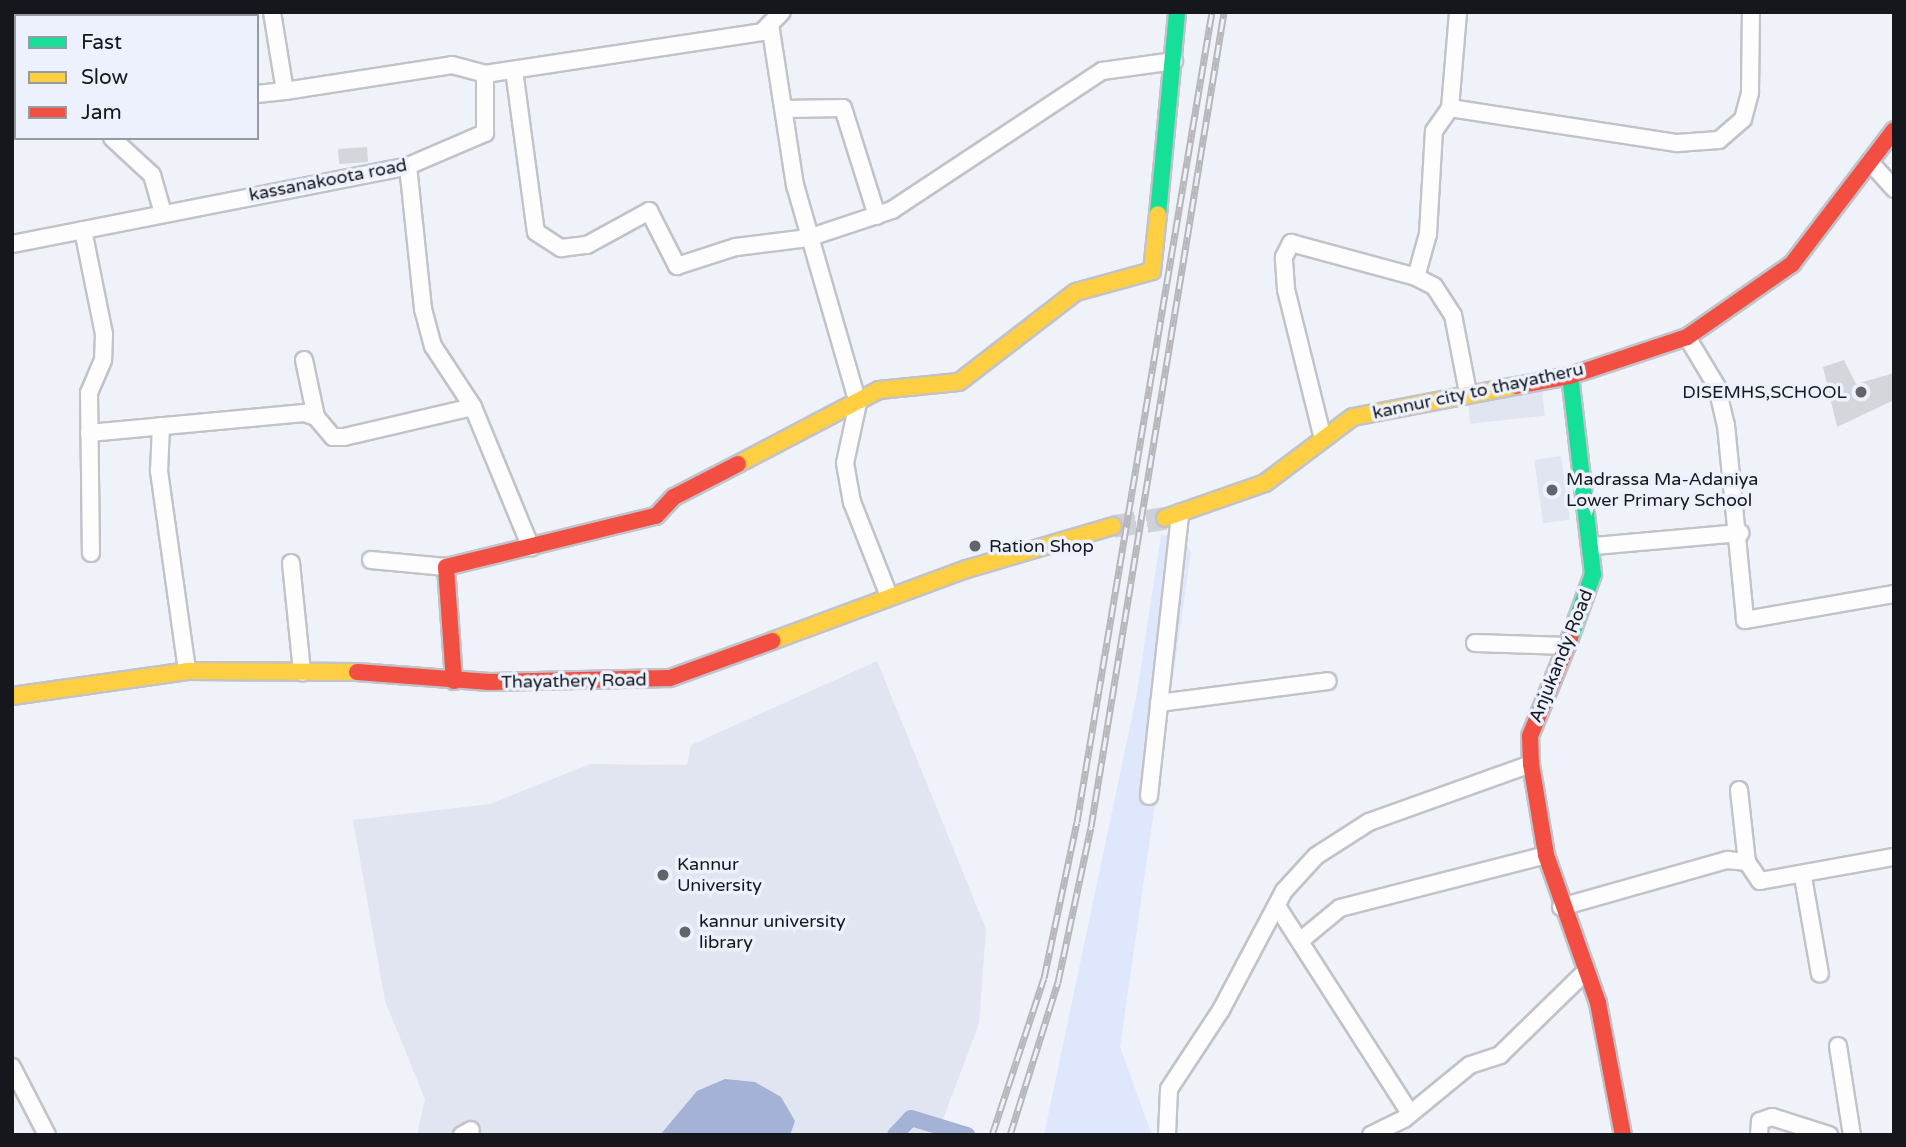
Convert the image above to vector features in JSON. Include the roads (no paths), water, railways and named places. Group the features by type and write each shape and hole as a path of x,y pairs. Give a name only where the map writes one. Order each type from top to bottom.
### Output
{"street":[{"path":"272,12 285,91"},
{"path":"259,94 452,65 485,74 762,32 782,12"},
{"path":"371,560 446,567 656,516 674,497 879,390 959,382 1076,292 1152,271 1177,12"},
{"path":"1416,277 1428,234 1434,131 1450,108 1458,12"},
{"path":"1450,108 1676,143 1719,140 1743,119 1750,92 1751,12"},
{"path":"770,24 808,238 858,403 845,463 852,502 889,596"},
{"path":"514,70 536,232 561,248 587,245 649,211 677,266 736,247 808,238 877,216 926,193 1102,71 1174,61"},
{"name":"kassanakoota road","path":"12,244 162,211 408,166 485,133 485,74"},
{"path":"785,109 843,108 877,216"},
{"name":"kannur city to thayatheru","path":"1159,703 1173,515 1265,483 1353,417 1468,393 1570,376 1687,337 1792,264 1894,130"},
{"path":"114,140 152,176 162,211"},
{"path":"1870,162 1894,189"},
{"path":"408,166 423,309 442,366 473,407 531,548"},
{"path":"83,230 104,334 103,360 89,393 91,553"},
{"path":"1323,439 1286,289 1284,257 1291,243 1416,277 1434,286 1453,315 1468,393"},
{"path":"1687,337 1717,387 1740,533 1745,620 1894,594"},
{"path":"304,360 316,416 332,437 344,437 473,407"},
{"name":"Anjukandy Road","path":"1570,376 1594,546 1585,608 1530,736 1531,764 1546,855 1560,907 1586,971 1623,1135"},
{"path":"89,433 316,416"},
{"path":"161,426 159,471 187,671"},
{"name":"Thayathery Road","path":"12,696 187,671 408,672 454,681 616,684 670,678 889,596 1114,526"},
{"path":"1594,546 1740,533"},
{"path":"291,563 302,672"},
{"path":"446,567 454,681"},
{"path":"1475,643 1567,646"},
{"path":"1149,796 1159,703 1328,681"},
{"path":"1167,1135 1169,1089 1276,906 1316,856 1341,837 1531,764"},
{"path":"1739,790 1747,862 1765,882 1803,877 1894,857"},
{"path":"1300,941 1340,908 1546,855"},
{"path":"1560,907 1727,860 1747,862"},
{"path":"1803,877 1820,974"},
{"path":"1276,906 1408,1110"},
{"path":"1371,1135 1470,1065 1500,1055 1586,971"},
{"path":"1838,1046 1852,1135"},
{"path":"12,1067 47,1135"},
{"path":"1759,1135 1760,1121 1772,1116 1829,1135"}],"water":[{"path":"725,1079 755,1082 781,1097 795,1121 790,1135 660,1135 697,1091"}],"waterway":[{"path":"895,1135 911,1118 967,1135"}],"tunnel":[{"path":"1113,526 1165,518"}],"railway":[{"path":"992,1135 1044,978 1077,822 1212,12"},
{"path":"1010,1135 1058,982 1091,827 1224,12"}],"place":[{"name":"DISEMHS,SCHOOL","path":"1861,392"},
{"name":"Madrassa Ma-Adaniya Lower Primary School","path":"1552,490"},
{"name":"Ration Shop","path":"975,546"},
{"name":"Kannur University","path":"663,875"},
{"name":"kannur university library","path":"685,932"}]}
